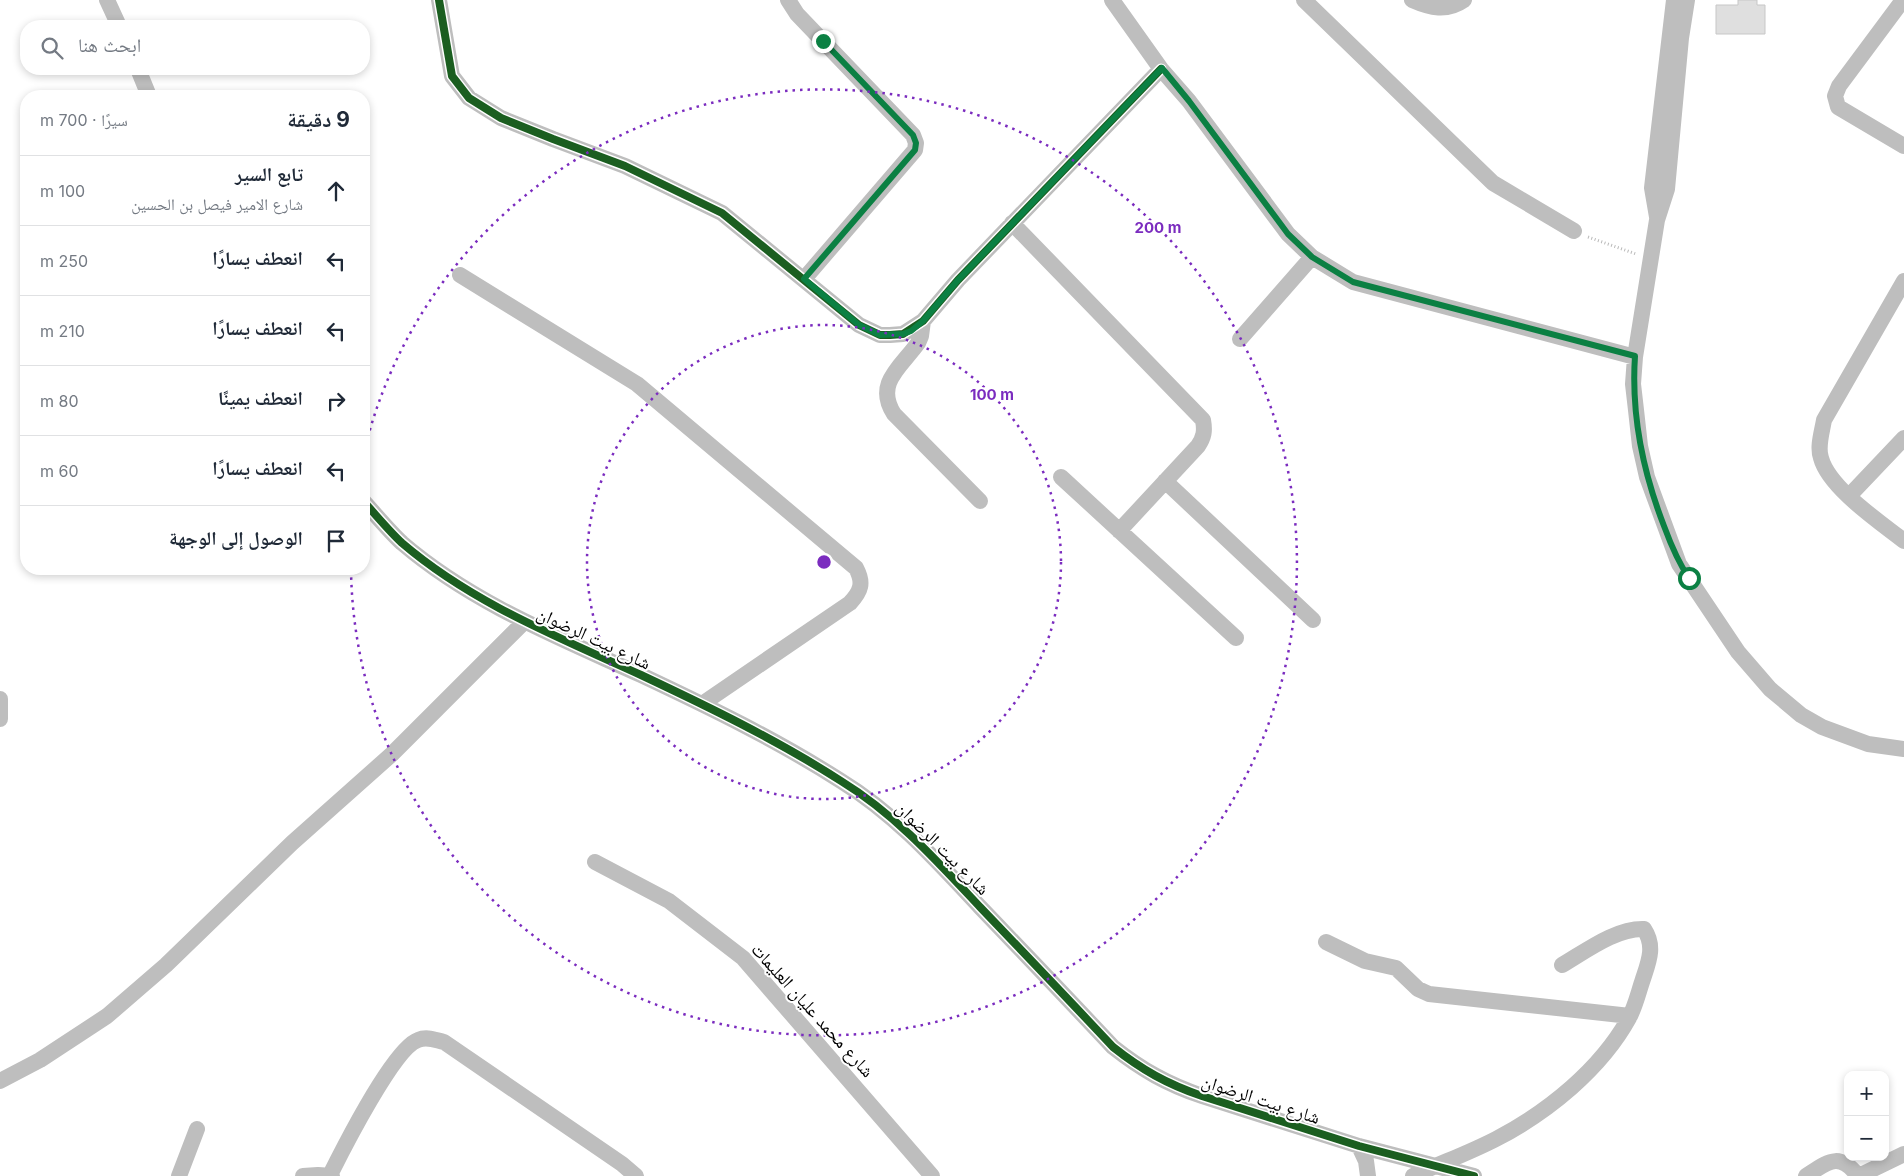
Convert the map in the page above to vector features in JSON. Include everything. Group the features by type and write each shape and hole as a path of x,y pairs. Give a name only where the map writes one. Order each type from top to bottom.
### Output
{"street":[{"path":"108,0 116,20"},
{"path":"439,0 452,76 469,98 501,118 625,166 722,213 859,325 880,335 903,334 923,321 958,280 1162,68"},
{"path":"788,0 797,14 913,135 916,143 915,150 804,279"},
{"path":"1112,0 1288,234 1312,257 1353,282 1635,356"},
{"path":"1304,0 1493,183 1574,231"},
{"path":"1412,0 1435,9 1452,6 1464,0"},
{"path":"1657,220 1652,188 1674,0"},
{"path":"1687,0 1680,47 1667,189 1657,220 1635,356 1633,384 1640,446 1647,477 1679,564 1738,652 1770,689 1801,715 1822,727 1868,744 1904,749"},
{"path":"1903,0 1855,63 1839,86 1835,96 1838,106 1904,146"},
{"path":"140,75 147,90"},
{"path":"1012,223 1203,420 1205,429 1203,438 1119,531"},
{"path":"1240,339 1312,257"},
{"path":"460,276 638,384 856,568 862,586 858,595 850,603 702,704"},
{"path":"1904,280 1824,420 1820,438 1820,457 1827,473 1849,496 1904,541"},
{"path":"923,321 918,343 889,380 888,400 894,414 980,501"},
{"path":"1849,496 1904,438"},
{"path":"1061,477 1236,638"},
{"path":"1165,481 1313,620"},
{"name":"شارع بيت الرضوان","path":"370,508 400,541 425,562 474,594 524,622 702,704 783,746 842,781 880,807 923,847 1113,1047 1136,1065 1177,1087 1359,1146 1474,1176"},
{"path":"0,1081 40,1060 107,1016 166,965 292,843 392,754 524,622"},
{"path":"0,699 0,720"},
{"name":"شارع محمد عليان العليمات","path":"595,862 668,901 743,958 932,1176"},
{"path":"1413,1176 1498,1138 1552,1104 1575,1085 1602,1057 1622,1031 1630,1016 1651,954 1650,937 1644,929 1634,928 1603,942 1562,965"},
{"path":"1326,942 1365,961 1396,968 1418,988 1429,994 1630,1016"},
{"path":"303,1176 331,1175 376,1090 398,1059 417,1040 429,1038 444,1042 622,1164 636,1176"},
{"path":"179,1176 197,1129"},
{"path":"1359,1146 1366,1161 1368,1176"},
{"path":"1806,1176 1834,1160 1851,1166 1859,1176 1904,1154"}],"path":[{"path":"1574,231 1651,260"}],"building":[{"path":"1738,0 1757,0 1757,5 1765,5 1765,34 1716,34 1716,5 1738,5"}],"cycle path":[{"path":"439,0 452,76 469,98 501,118 625,166 722,213 859,325 880,335 903,334 923,321 958,280 1161,69"},
{"path":"370,509 402,543 457,584 486,601 547,632 692,699 817,766 861,794 915,839 1113,1047 1134,1063 1177,1087 1202,1096 1359,1146 1474,1176"}],"route":[{"path":"823,41 913,135 916,143 915,150 804,279 859,325 880,335 890,335 911,331 923,321 958,280 1162,68 1189,101 1288,234 1312,257 1353,282 1635,356 1633,384 1640,446 1647,477 1679,564 1689,578"}]}
